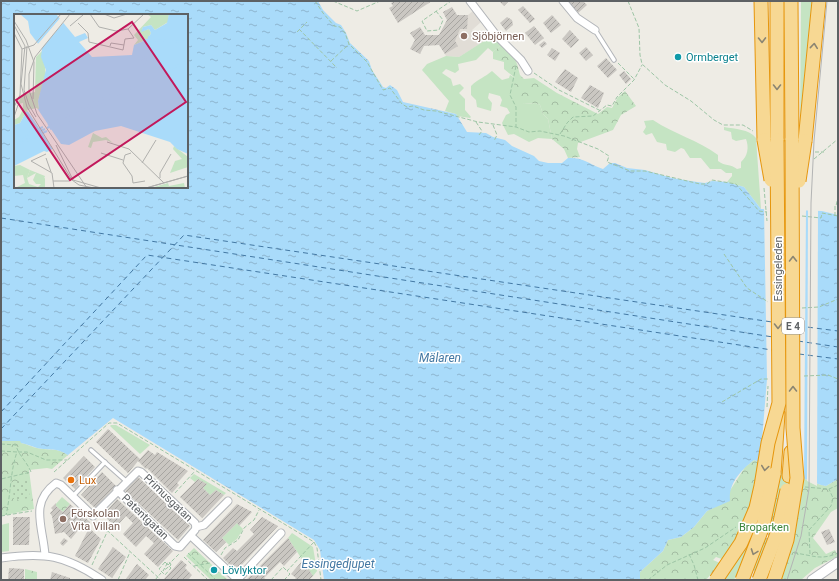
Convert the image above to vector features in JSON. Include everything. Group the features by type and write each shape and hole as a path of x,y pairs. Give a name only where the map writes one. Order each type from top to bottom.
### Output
{"highway":[{"path":"761,1 771,140"},
{"path":"771,140 777,1"},
{"path":"791,1 798,140"},
{"path":"798,140 819,1"},
{"name":"Essingeleden","path":"742,580 763,526 770,498 778,440 773,405 770,217 771,140"},
{"name":"Essingeleden","path":"759,580 776,537 785,503 789,476 793,428 795,220 798,140"},
{"path":"716,580 741,543 756,508 764,472 773,405"},
{"path":"773,580 787,540 797,478 793,428"}],"street":[{"path":"470,1 496,35 521,60 528,71"},
{"path":"563,1 577,18 595,30"},
{"name":"Primusgatan","path":"45,555 39,510 41,499 46,490 56,483 61,485 93,516 134,473 138,471 141,472 196,527"},
{"name":"Patentgatan","path":"117,490 175,546 180,547 191,536"},
{"name":"Primusgatan","path":"228,501 204,525 196,527 191,536 238,580 281,533"},
{"path":"1,558 45,555 69,561 102,580"},
{"path":"812,580 838,562"}],"lane":[{"path":"595,30 614,60"},
{"path":"91,450 126,481"},
{"path":"73,496 105,462"},
{"path":"754,526 776,544"},
{"path":"773,580 787,552 782,548"}],"path":[{"path":"315,1 326,18 345,33 348,44 367,62 383,90 390,88 402,104 407,107 413,106 476,122 516,127 529,132 540,131 560,135 598,149 609,156 608,162 630,171 645,171 700,184 706,184 712,180 736,184 759,211 770,217"},
{"path":"333,1 357,11 380,1"},
{"path":"436,11 443,20 439,30 427,31 422,21 436,11 451,1"},
{"path":"628,1 639,28 640,55 642,64 665,85 691,101 714,120 723,125 743,125 753,130"},
{"path":"297,32 308,22"},
{"path":"300,29 338,68"},
{"path":"330,61 348,44"},
{"path":"614,60 634,80"},
{"path":"516,64 510,95 516,107 516,127"},
{"path":"560,135 573,116 593,116 607,105 612,106 617,97 634,80 642,64"},
{"path":"528,71 601,111"},
{"path":"476,122 482,131 479,135"},
{"path":"492,124 497,135 494,141"},
{"path":"816,152 824,152"},
{"path":"764,183 770,217"},
{"path":"835,216 835,206 838,197"},
{"path":"795,220 821,218 822,213 838,216"},
{"path":"768,296 768,302"},
{"path":"768,379 769,373"},
{"path":"768,386 773,405"},
{"path":"54,472 109,423 118,423 314,542 317,548 321,580"},
{"path":"1,444 16,445 17,452 11,475 10,497 6,515"},
{"path":"1,451 26,452 46,460 67,460"},
{"path":"1,479 11,475 30,472 27,461 17,452"},
{"path":"172,496 195,471"},
{"path":"829,490 833,498 831,506 809,530 810,555 819,558 838,553"},
{"path":"219,557 225,548 238,540 244,528 254,520 259,510"},
{"path":"1,516 35,511"},
{"path":"96,520 161,580"},
{"path":"90,572 108,530"},
{"path":"287,570 314,542"},
{"path":"118,580 131,552"},
{"path":"168,565 179,553"},
{"path":"188,553 216,580"},
{"path":"689,554 698,580"},
{"path":"184,557 208,580"},
{"path":"165,562 168,565 171,568 165,575 159,570 165,562"},
{"path":"155,580 168,562 170,563"},
{"path":"162,572 168,569 171,565 170,563"},
{"path":"193,566 211,563"},
{"path":"271,580 283,567 290,574 284,580"}],"shaded area":[{"name":"Sjöbjörnen","path":"473,11 481,22 472,30 483,42 459,57 446,56 441,47 449,42 463,15 468,15"}],"green space":[{"path":"801,1 814,1 801,135 800,129"},
{"path":"492,36 501,45 493,52 488,48 476,60 458,64 459,70 455,73 446,69 442,73 451,79 453,86 460,84 464,88 459,93 465,99 465,110 471,117 457,116 456,114 445,111 449,101 422,70 427,64 446,56 459,57"},
{"path":"501,45 514,58 520,75 524,79 534,78 557,93 598,114 607,107 612,108 618,97 625,91 636,106 621,115 613,130 578,143 577,149 580,157 568,158 564,149 552,139 548,119 543,114 540,105 536,103 524,104 513,94 515,78 504,69 504,62 493,59 493,52"},
{"path":"492,71 502,80 509,78 510,75 515,78 524,104 536,103 540,105 543,114 548,119 552,139 538,138 529,142 514,134 508,135 502,123 506,115 510,113 507,108 500,106 502,100 500,96 489,93 488,98 492,103 491,111 477,107 476,100 471,95 471,86"},
{"path":"653,120 710,150 718,155 718,161 737,169 741,168 741,162 748,148 746,139 736,141 732,139 731,132 724,130 724,127 742,130 753,135 756,138 761,209 744,187 727,182 732,176 732,173 726,173 721,169 710,169 701,158 690,158 684,149 681,148 675,152 667,150 666,144 657,142 652,133 646,135 643,132 646,127 644,121"},
{"path":"116,425 150,445 140,454 110,426"},
{"path":"1,441 21,441 21,443 33,447 56,450 68,455 52,469 47,468 29,470 34,509 1,516"},
{"name":"Broparken","path":"754,460 821,485 826,486 838,479 838,508 831,512 813,538 826,554 835,550 838,556 815,568 801,580 782,580 716,557 713,560 720,563 706,580 640,580 640,572 663,551 668,540 681,537 694,527 707,511 716,506 729,492 745,467"},
{"path":"194,474 226,493 224,495 216,490 210,495 203,488 206,484 198,479 195,482 190,478"},
{"path":"27,480 30,498 14,500 12,482"},
{"path":"62,497 70,504 63,512 55,505"},
{"path":"9,523 9,551 1,552 1,525"},
{"path":"237,523 243,529 237,539 229,545 222,538"},
{"path":"292,533 313,547 317,571 313,576 288,538"},
{"path":"194,548 228,580 211,580 186,556"},
{"path":"748,549 734,580 723,580 738,559"},
{"path":"25,569 37,572 37,580 25,580"}],"water":[{"name":"Mälaren","path":"1,1 318,1 323,10 336,23 341,25 350,43 369,61 372,70 383,87 386,88 390,85 397,90 403,102 456,114 467,132 486,133 493,137 505,140 512,146 534,156 539,161 548,163 562,163 568,158 573,158 582,160 603,169 610,163 615,163 627,168 645,170 672,178 705,183 712,181 727,182 744,187 761,209 822,211 838,215 838,479 826,486 821,485 754,460 744,468 733,483 730,501 707,511 694,527 681,537 668,540 663,551 640,572 640,580 324,580 320,550 314,540 113,418 68,455 56,450 37,448 21,443 20,441 1,441"}],"pier":[{"path":"764,208 806,209 804,479 760,464 767,379"},
{"path":"808,209 818,209 817,486 807,481"}],"building":[{"path":"395,1 432,1 398,23 389,8 393,6 391,3"},
{"path":"499,1 509,1 504,6"},
{"path":"568,1 583,1 587,5 578,13"},
{"path":"523,6 535,19 530,23 518,10"},
{"path":"452,7 457,15 468,15 467,29 460,29 455,41 458,46 445,54 439,45 424,46 420,54 410,49 415,40 410,33 420,27 425,35 439,35 447,20 443,12"},
{"path":"552,15 561,25 551,33 543,23"},
{"path":"507,17 512,20 513,25 506,31 500,23"},
{"path":"534,26 544,38 535,45 525,33"},
{"path":"570,30 579,40 571,48 562,39"},
{"path":"544,41 547,44 542,48 539,45"},
{"path":"586,47 593,55 586,61 579,53"},
{"path":"552,48 560,53 555,61 547,55"},
{"path":"606,58 617,70 608,78 597,66"},
{"path":"565,69 578,78 571,92 555,82"},
{"path":"624,71 631,79 626,84 619,75"},
{"path":"590,85 604,93 598,108 581,98"},
{"path":"108,429 140,459 148,450 155,455 157,452 188,471 177,483 179,485 172,493 138,461 128,473 96,442"},
{"path":"84,456 95,467 75,489 63,478"},
{"path":"102,472 116,486 95,508 81,495"},
{"path":"138,477 190,526 178,540 125,491"},
{"path":"198,479 207,484 203,488 210,495 216,490 224,495 202,518 180,497"},
{"path":"117,499 173,551 158,567 144,554 154,543 146,536 136,547 123,534 133,523 126,516 116,527 103,515"},
{"path":"56,503 56,506 63,512 70,504 90,522 83,530 80,528 71,539 64,532 55,534 52,516 50,513 53,510 51,508"},
{"path":"237,504 252,512 239,526 237,523 222,538 226,542 216,552 203,540"},
{"path":"13,517 30,517 29,545 13,545"},
{"path":"262,517 278,526 236,571 223,558 233,548 237,551 254,534 250,530"},
{"path":"89,528 101,539 88,563 75,556"},
{"path":"829,529 835,542 827,545 821,532"},
{"path":"64,538 68,541 63,546 60,543"},
{"path":"288,538 297,552 284,566 280,562 264,578 267,580 246,580"},
{"path":"113,547 126,557 112,578 98,569"},
{"path":"181,560 187,565 185,568 192,575 188,580 163,580"},
{"path":"303,560 313,576 309,580 294,580 296,578 291,574"},
{"path":"137,564 149,575 145,580 125,580"},
{"path":"9,568 24,569 24,580 8,580"},
{"path":"52,572 70,578 70,580 50,580"}],"ferry route":[{"path":"1,218 773,337"},
{"path":"1,429 184,235 772,322"},
{"path":"1,412 147,255 772,350"},
{"path":"799,326 838,331"},
{"path":"798,341 838,347"},
{"path":"799,354 838,359"}],"tram line":[{"path":"787,580 801,536 809,489 811,203 814,141 827,1"}],"place":[{"name":"Sjöbjörnen","path":"464,36"},
{"name":"Ormberget","path":"678,57"},
{"name":"Lux","path":"71,480"},
{"name":"Förskolan Vita Villan","path":"63,519"},
{"name":"Lövlyktor","path":"214,570"}],"water label":[{"name":"Essingedjupet","path":"338,564"}]}
